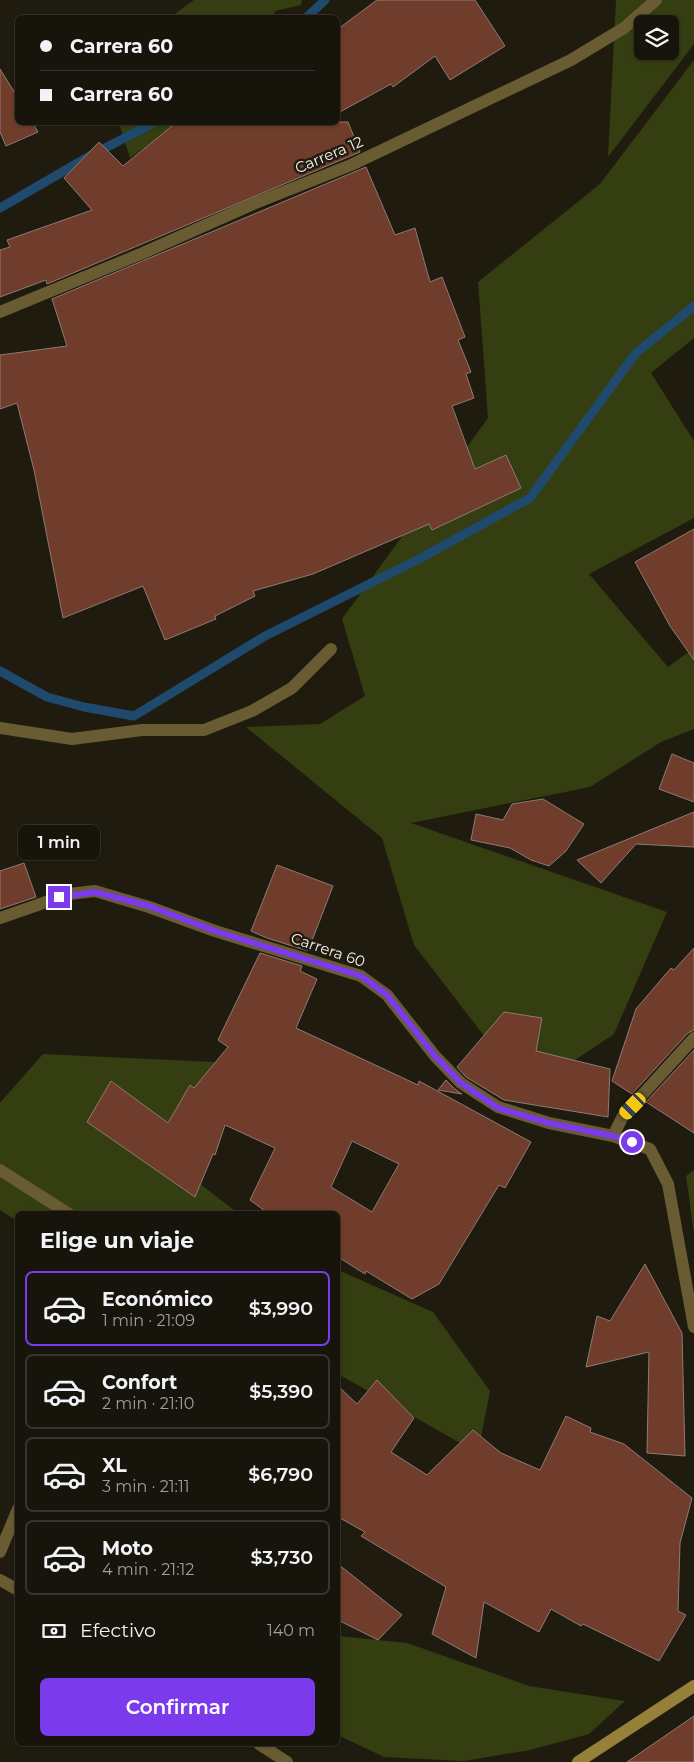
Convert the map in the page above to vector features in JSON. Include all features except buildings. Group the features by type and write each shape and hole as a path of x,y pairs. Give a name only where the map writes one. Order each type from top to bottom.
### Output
{"street":[{"name":"Carrera 12","path":"0,312 143,253 253,204 351,165 571,60 624,28 656,0"},
{"path":"0,728 72,739 142,730 204,730 252,711 292,688 331,649"},
{"name":"Carrera 60","path":"0,918 69,894 95,892 149,906 215,931 361,976 387,995 435,1056 461,1083 498,1108 549,1123 613,1136 650,1148 668,1184 694,1327"},
{"path":"613,1136 623,1116 694,1038"},
{"path":"0,1170 64,1211"},
{"path":"0,1552 15,1516"},
{"path":"0,1580 15,1588"},
{"path":"578,1762 694,1686"},
{"path":"262,1746 287,1762"}],"green space":[{"path":"194,0 302,0 301,5 275,11 274,15 178,15 176,13"},
{"path":"616,0 694,0 694,44 608,157"},
{"path":"694,60 694,338 651,373 694,441 694,518 589,574 668,667 694,648 694,729 661,742 590,787 411,823 667,912 614,1034 563,1068 505,1063 414,945 382,838 246,727 320,724 365,696 342,619 488,418 478,282 600,184"},
{"path":"120,125 186,125 175,126 130,158"},
{"path":"43,1054 214,1062 221,1108 199,1183 235,1211 15,1211 15,1220 0,1210 0,1103"},
{"path":"694,1170 694,1233 686,1176"},
{"path":"340,1271 433,1312 490,1391 478,1453 340,1375"},
{"path":"340,1636 407,1643 529,1686 625,1701 589,1734 530,1750 464,1761 384,1757 340,1736"}],"waterway":[{"path":"309,15 325,0"},
{"path":"0,208 88,157 149,125"},
{"path":"0,671 47,697 84,707 134,716 265,636 419,559 530,498 635,354 694,306"}],"route":[{"path":"59,897 69,894 95,892 149,906 215,931 361,976 387,995 410,1021 435,1056 461,1083 498,1108 549,1123 613,1136 632,1142"}]}
